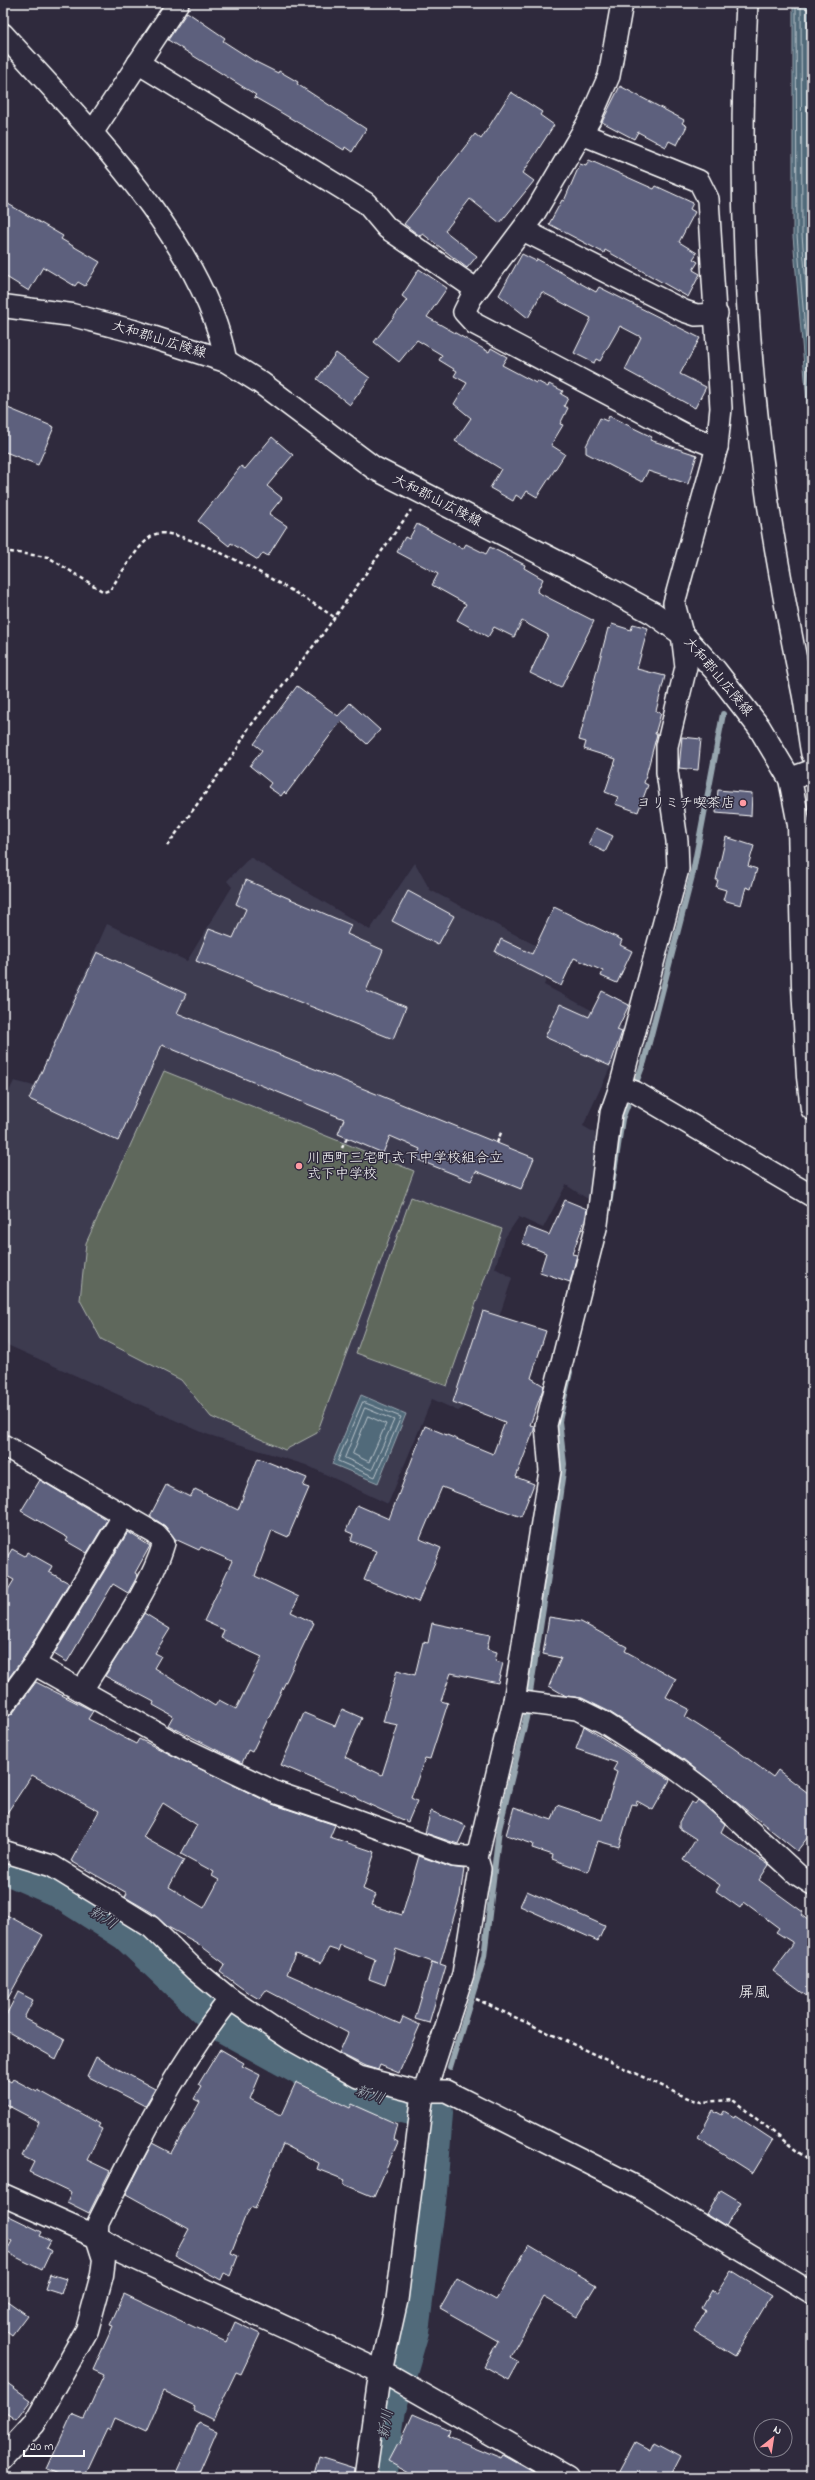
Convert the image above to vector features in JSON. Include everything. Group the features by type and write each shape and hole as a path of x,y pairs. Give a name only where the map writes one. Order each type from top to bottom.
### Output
{"main road":[{"name":"大和郡山広陵線","path":"6,303 72,315 133,331 226,361 261,383 374,468 604,586 653,613 682,634 715,670 759,727 790,779 799,825 803,986 808,1077 812,1109"},
{"path":"790,779 812,771"},
{"path":"3,2195 98,2237 120,2251 392,2378 567,2477"},
{"path":"3,2458 34,2424 87,2330 103,2264 98,2237"}],"street":[{"path":"92,133 178,3"},
{"path":"622,3 609,76 582,134 523,230 477,290 464,312 475,324 684,434 717,447"},
{"path":"747,3 744,60 744,181 747,288 756,395 768,502 812,754"},
{"path":"3,34 92,133 161,219 210,304 221,337 226,361"},
{"path":"138,63 366,203 387,228 477,290"},
{"path":"365,2477 392,2378 397,2300 422,2101 427,2090 463,1974 480,1869 477,1858 514,1701 550,1470 546,1425 597,1224 611,1113 620,1086 678,869 677,841 667,772 667,746 686,667 682,634 674,603 717,447 721,408 717,314 708,199 699,181 582,134"},
{"path":"523,230 684,311 696,315 717,314"},
{"path":"620,1086 635,1092 812,1196"},
{"path":"3,1445 156,1534 164,1543 160,1557 137,1599 82,1690"},
{"path":"3,1706 34,1664 124,1515"},
{"path":"34,1664 218,1767 277,1793 337,1813 454,1856 477,1858"},
{"path":"514,1701 577,1709 603,1722 676,1769 712,1796 798,1875 812,1884"},
{"path":"3,1851 52,1866 151,1927 195,1970 230,1999 290,2039 358,2077 413,2091 446,2091 644,2191 812,2293"},
{"path":"98,2237 98,2223 143,2133 208,2026 230,1999"}],"path":[{"path":"167,846 237,749 248,729 334,617 421,493"},
{"path":"3,551 48,557 104,592 110,590 147,540 156,534 174,534 232,558 334,617"},
{"path":"497,1143 502,1130"},
{"path":"342,1148 347,1138"},
{"path":"458,1989 690,2099 701,2102 733,2100 812,2163"}],"shaded area":[{"name":"川西町三宅町式下中学校組合立 式下中学校","path":"250,857 370,930 415,863 430,890 556,956 544,985 629,1030 617,1063 609,1070 583,1126 595,1133 598,1148 591,1201 566,1185 543,1228 519,1217 504,1239 495,1268 512,1278 470,1404 458,1411 432,1399 388,1504 306,1465 206,1434 3,1343 3,1104 14,1081 34,1086 107,924 187,961 232,887 227,881"}],"green space":[{"path":"164,1071 414,1171 317,1433 285,1450 211,1417 181,1380 101,1339 80,1300 86,1243"},
{"path":"411,1197 502,1229 447,1386 356,1353"}],"water":[{"path":"793,3 812,3 812,438 808,414 793,236"},
{"path":"361,1395 406,1414 378,1483 332,1464"}],"building":[{"path":"187,12 225,38 223,41 254,61 278,73 279,71 298,82 297,84 366,129 352,152 345,147 344,150 254,97 256,95 168,40"},
{"path":"620,86 684,120 682,123 687,126 677,145 669,141 666,147 638,132 634,139 602,122"},
{"path":"511,92 542,112 540,115 554,125 523,173 534,181 500,223 470,199 445,231 477,256 467,268 423,234 420,236 404,224 475,134 481,139"},
{"path":"589,160 654,189 656,186 693,203 690,209 695,212 679,242 697,253 693,259 698,262 693,270 700,274 688,297 605,250 604,253 549,224 562,200 564,201 580,164 586,166"},
{"path":"3,201 63,236 61,239 100,262 85,286 78,282 75,286 43,267 29,291 3,275"},
{"path":"522,254 536,261 537,259 596,292 599,287 700,338 680,374 706,387 695,408 625,370 641,337 620,326 600,361 596,359 594,363 574,353 591,318 542,292 528,318 499,295"},
{"path":"419,269 447,288 427,317 489,352 491,348 507,357 502,365 536,383 537,381 548,387 549,384 563,391 561,394 568,398 564,406 568,408 560,424 563,425 551,445 565,454 537,497 527,491 522,499 516,495 513,501 490,488 501,469 455,441 471,418 454,404 467,383 454,376 457,371 439,360 442,355 417,340 399,362 374,342 407,300 402,296"},
{"path":"336,353 370,378 350,405 317,379"},
{"path":"3,406 54,427 38,465 3,451"},
{"path":"609,416 652,437 650,440 697,455 688,484 648,471 642,482 586,453 586,446 600,418 607,421"},
{"path":"272,437 293,455 267,486 282,498 269,514 287,526 268,556 263,553 258,560 231,543 229,546 198,521 241,466 245,469"},
{"path":"417,524 463,549 466,544 486,554 490,547 525,565 524,568 543,579 537,592 594,621 561,688 530,673 548,635 522,621 514,637 494,627 488,637 457,620 466,604 432,585 438,574 397,552 405,537 409,539"},
{"path":"612,624 631,630 633,624 648,628 637,669 665,676 656,711 661,713 655,734 657,734 644,783 648,785 638,812 615,804 618,797 605,792 616,759 584,749 586,742 579,740 608,628 610,629"},
{"path":"297,686 338,716 350,703 380,730 367,744 341,721 286,794 284,792 281,796 268,787 271,783 250,766 262,750 254,744"},
{"path":"682,737 701,739 698,770 679,768"},
{"path":"718,790 752,793 751,816 716,813"},
{"path":"596,828 613,836 605,852 588,844"},
{"path":"726,837 754,846 748,866 757,869 751,889 746,887 741,905 723,900 726,890 716,887 718,880 716,880"},
{"path":"246,880 351,925 347,934 383,950 366,991 406,1007 393,1039 196,961 209,929 233,938 246,909 236,904"},
{"path":"408,891 454,916 438,945 392,921"},
{"path":"554,907 622,940 620,945 632,951 617,983 601,976 603,971 574,958 561,986 495,952 501,939 532,954"},
{"path":"97,952 186,994 177,1013 534,1158 521,1189 476,1171 471,1181 416,1159 420,1149 390,1136 383,1153 338,1134 344,1119 162,1045 118,1141 29,1099"},
{"path":"602,991 629,1005 617,1030 622,1032 610,1066 545,1037 560,1004 589,1017"},
{"path":"565,1200 587,1209 585,1220 572,1254 577,1255 570,1282 540,1272 546,1253 522,1243 528,1227 549,1235"},
{"path":"483,1311 546,1331 531,1378 544,1386 530,1425 534,1426 534,1430 516,1477 534,1484 521,1517 442,1487 420,1539 441,1548 418,1602 364,1580 376,1551 351,1541 353,1534 346,1531 357,1505 389,1519 425,1426 493,1454 505,1422 453,1402"},
{"path":"258,1458 307,1478 303,1486 309,1488 288,1537 272,1530 255,1576 299,1597 291,1612 314,1623 252,1752 248,1750 242,1763 168,1725 173,1716 153,1705 154,1702 105,1676 144,1613 170,1629 155,1653 161,1656 154,1668 215,1706 219,1700 236,1709 262,1657 221,1638 224,1630 204,1621 232,1561 201,1547 199,1550 175,1539 165,1526 150,1516 166,1485 190,1497 195,1489 238,1510"},
{"path":"40,1480 107,1520 87,1553 66,1541 68,1538 21,1511"},
{"path":"128,1532 150,1546 135,1573 138,1575 128,1593 113,1584 67,1662 54,1654"},
{"path":"12,1549 25,1556 27,1552 52,1566 49,1572 69,1583 24,1657 3,1686 3,1598 14,1580 3,1574 3,1564"},
{"path":"549,1617 581,1622 627,1647 625,1651 676,1679 666,1697 689,1709 685,1717 732,1747 773,1777 778,1770 812,1796 812,1832 797,1851 683,1759 608,1711 582,1698 566,1696 549,1686 561,1658 543,1654"},
{"path":"432,1623 490,1635 487,1649 497,1652 495,1661 503,1663 498,1683 451,1673 441,1701 448,1703 430,1759 425,1758 411,1798 417,1801 408,1822 357,1799 357,1797 281,1765 304,1713 335,1726 342,1709 362,1718 345,1757 382,1775 398,1725 383,1722 397,1670 415,1675 423,1642 428,1643"},
{"path":"36,1682 93,1711 88,1719 136,1744 139,1739 272,1804 335,1825 330,1837 375,1852 363,1889 376,1895 371,1905 402,1915 419,1856 450,1867 464,1869 460,1896 440,1964 446,1966 429,2023 415,2019 432,1962 438,1964 396,1949 385,1985 369,1979 375,1959 340,1945 338,1951 329,1948 321,1963 295,1954 287,1974 400,2024 403,2017 420,2025 399,2073 380,2065 378,2070 365,2066 339,2053 348,2033 266,1990 259,1999 247,1992 220,1972 225,1964 197,1943 168,1927 151,1912 125,1897 127,1893 71,1861 99,1811 32,1775 3,1819 3,1719 13,1713","holes":["163,1803 197,1825 181,1854 214,1872 212,1876 219,1880 204,1908 169,1887 184,1860 143,1837"]},
{"path":"584,1726 670,1780 653,1810 637,1801 636,1805 632,1804 619,1847 598,1841 588,1872 552,1859 553,1855 532,1848 533,1844 506,1835 514,1807 552,1820 557,1805 602,1820 617,1772 613,1770 617,1763 576,1749"},
{"path":"698,1800 725,1824 721,1832 769,1865 759,1880 803,1912 801,1915 812,1923 812,2000 773,1971 792,1946 792,1942 776,1932 779,1928 744,1902 740,1908 716,1891 720,1885 683,1860 696,1839 679,1828 679,1822 691,1802 695,1804"},
{"path":"431,1811 466,1826 458,1844 425,1833"},
{"path":"527,1891 605,1926 598,1941 520,1906"},
{"path":"3,1913 43,1935 3,2007"},
{"path":"18,1992 33,2000 24,2018 65,2040 56,2059 3,2029 3,2021"},
{"path":"220,2049 244,2063 242,2066 260,2075 250,2099 281,2115 296,2082 350,2108 352,2104 397,2124 393,2139 398,2142 374,2197 343,2184 345,2180 317,2169 319,2163 283,2144 255,2209 251,2207 245,2217 231,2253 238,2256 230,2276 224,2273 221,2280 175,2255 189,2229 126,2194 152,2143 171,2153 200,2102 194,2099 201,2087 198,2085"},
{"path":"96,2057 155,2089 145,2106 87,2076"},
{"path":"3,2077 11,2082 13,2079 37,2092 38,2090 100,2124 98,2127 102,2129 87,2160 110,2171 89,2213 67,2202 71,2192 29,2172 34,2162 22,2156 39,2122 3,2103"},
{"path":"713,2110 722,2115 724,2111 734,2117 735,2115 773,2140 753,2173 698,2138"},
{"path":"721,2190 741,2202 726,2227 707,2215"},
{"path":"3,2213 42,2232 40,2236 50,2241 46,2248 51,2251 42,2270 6,2252 12,2241 3,2236"},
{"path":"529,2245 596,2285 577,2316 544,2297 510,2357 519,2362 509,2380 484,2366 498,2341 440,2308 457,2278 496,2300"},
{"path":"731,2271 771,2296 735,2356 694,2331 706,2311 702,2308 712,2290 717,2293"},
{"path":"50,2274 66,2279 61,2294 45,2289"},
{"path":"124,2294 226,2342 235,2322 260,2334 241,2374 236,2372 213,2420 193,2410 195,2406 164,2391 146,2432 115,2418 110,2430 107,2428 84,2477 65,2477 47,2469 72,2414 84,2419 104,2375 93,2370 113,2326 110,2325"},
{"path":"3,2298 27,2315 12,2335 3,2328"},
{"path":"3,2380 31,2400 16,2420 3,2411"},
{"path":"413,2414 450,2430 448,2436 501,2458 503,2455 542,2477 417,2477 388,2461 397,2444 399,2445"},
{"path":"199,2423 217,2431 197,2477 174,2477"},
{"path":"636,2442 651,2450 655,2442 681,2456 670,2477 617,2477"},
{"path":"319,2457 354,2468 353,2477 313,2477"}],"waterway":[{"path":"609,1205 622,1119 644,1062 693,872 723,714"},
{"path":"450,2067 484,1957 499,1829 526,1718 564,1464 559,1421 570,1372"},
{"name":"新川","path":"3,1865 58,1889 127,1933 224,2025 309,2072 376,2098 435,2113 429,2192 411,2331 388,2409 378,2477"},
{"path":"435,2113 438,2105"}],"place":[{"name":"ヨリミチ喫茶店","path":"743,803"},
{"name":"川西町三宅町式下中学校組合立 式下中学校","path":"299,1166"}],"district":[{"name":"屏風","path":"754,1993"}]}
